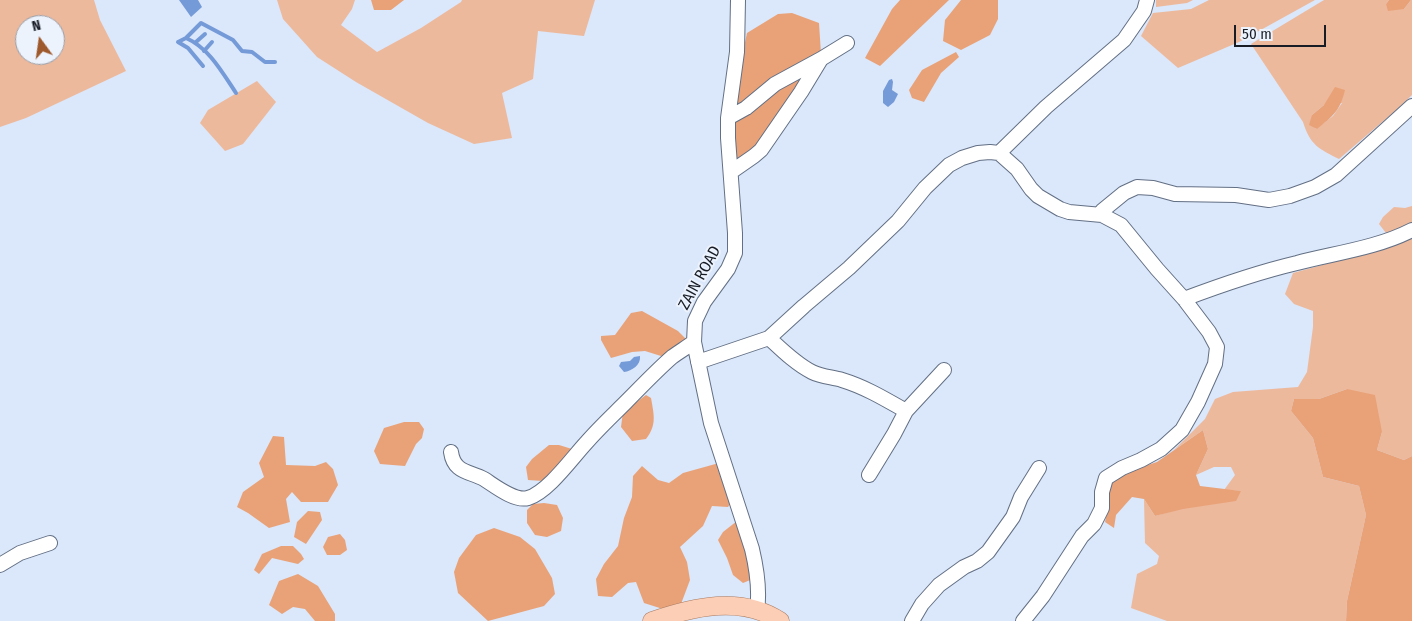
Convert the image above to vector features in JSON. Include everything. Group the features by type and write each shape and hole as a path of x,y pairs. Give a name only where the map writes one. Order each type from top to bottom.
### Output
{"main road":[{"path":"652,621 684,610 731,605 757,610 780,621"}],"street":[{"name":"ZAIN ROAD","path":"738,0 737,52 728,118 736,233 735,253 728,269 704,302 695,321 694,342 710,423 756,565 759,598 757,610"},
{"path":"999,153 1046,107 1124,40 1144,11 1147,0"},
{"path":"728,118 746,108 774,84 847,43"},
{"path":"731,172 761,150 821,59"},
{"path":"1102,215 1102,210 1124,193 1137,187 1153,188 1175,194 1236,195 1269,200 1290,196 1315,187 1336,175 1412,106"},
{"path":"698,362 769,338 898,222 925,188 949,165 962,158 978,153 999,153 1017,169 1038,196 1060,209 1069,212 1102,215 1121,225 1184,299 1209,332 1217,347 1215,364 1198,402 1182,430 1161,449 1106,478 1102,492 1102,508 1094,524 1082,536 1044,596 1023,621"},
{"path":"1184,299 1238,280 1373,244 1412,230"},
{"path":"769,338 798,363 812,372 827,378 840,379 861,387 906,411"},
{"path":"451,452 452,460 462,470 482,478 510,495 529,498 547,486 586,443 672,357 694,342"},
{"path":"869,475 906,411 944,370"},
{"path":"912,621 922,604 939,585 964,568 977,562 988,552 1013,517 1021,497 1039,468"},
{"path":"0,565 20,553 50,543"}],"shaded area":[{"path":"0,0 94,0 100,20 126,71 26,118 0,127"},
{"path":"277,0 355,0 352,9 341,25 377,52 421,28 462,0 595,0 584,36 538,31 533,79 502,93 512,138 474,144 428,123 356,82 317,57 283,19"},
{"path":"371,0 404,0 391,10 374,10"},
{"path":"900,0 949,0 880,66 865,58 892,9"},
{"path":"961,0 998,0 998,19 990,35 961,50 943,41 945,20"},
{"path":"1156,0 1193,0 1187,3 1156,7"},
{"path":"1209,0 1315,0 1239,42 1178,68 1141,36 1153,13 1191,9"},
{"path":"1324,0 1389,0 1386,4 1404,9 1412,0 1412,95 1339,159 1321,149 1312,141 1303,122 1251,44","holes":["1342,103 1333,116 1316,129 1312,115 1324,105"]},
{"path":"1389,0 1411,0 1404,9 1388,11 1386,4"},
{"path":"792,13 819,23 821,54 802,65 801,92 766,140 739,159 730,158 732,104 747,33 778,14"},
{"path":"956,52 959,57 941,73 924,102 912,98 909,90 922,70"},
{"path":"257,81 276,102 243,144 225,151 200,123 208,110"},
{"path":"1335,87 1345,90 1338,108 1317,129 1309,125 1312,115 1324,105"},
{"path":"1412,206 1412,224 1386,233 1379,224 1383,217 1394,207 1405,208"},
{"path":"1412,237 1412,456 1404,460 1377,450 1382,432 1347,389 1319,399 1294,399 1291,411 1313,438 1323,477 1359,486 1366,515 1347,601 1346,621 1167,621 1131,608 1137,574 1157,564 1159,556 1145,543 1144,499 1155,516 1241,491 1224,490 1235,475 1231,467 1214,467 1196,475 1208,449 1203,430 1174,450 1205,419 1215,399 1233,392 1298,387 1307,372 1313,327 1313,311 1294,304 1285,294 1293,273 1377,250"},
{"path":"642,311 678,331 687,340 678,352 661,356 645,351 632,352 611,358 601,340 601,336 615,335 631,313"},
{"path":"1347,389 1375,395 1382,432 1377,450 1404,460 1412,456 1412,621 1346,621 1347,601 1366,515 1359,486 1323,477 1313,438 1291,411 1294,399 1319,399"},
{"path":"646,395 651,398 654,415 652,429 646,439 632,441 621,427 623,412"},
{"path":"404,422 419,422 424,429 422,438 416,444 405,466 380,464 374,451 384,428"},
{"path":"1203,430 1208,449 1196,475 1200,486 1241,491 1236,501 1183,509 1155,516 1144,499 1132,497 1116,515 1114,528 1105,522 1110,499 1110,484 1126,472 1157,462"},
{"path":"273,436 284,437 286,465 315,466 326,462 333,469 338,485 328,502 301,502 292,492 286,499 290,522 269,528 237,507 243,492 264,477 259,463"},
{"path":"549,445 559,445 572,449 573,455 543,481 528,480 526,467 532,459"},
{"path":"719,463 733,500 728,507 712,506 703,526 680,547 687,562 690,580 681,604 666,610 644,603 636,582 628,583 612,597 598,596 596,579 604,564 618,546 624,518 632,497 633,476 642,466 658,480 669,483 683,473"},
{"path":"533,504 557,505 563,518 561,531 547,537 535,535 527,523 527,510"},
{"path":"308,511 320,512 322,520 306,544 294,537 297,522"},
{"path":"737,521 755,578 743,583 733,575 718,540 723,532"},
{"path":"494,528 520,537 535,549 552,578 555,594 544,606 488,621 458,593 454,572 459,558 476,535"},
{"path":"340,534 345,540 347,550 340,555 327,555 323,547 328,537"},
{"path":"281,546 293,546 304,559 298,564 272,558 259,574 254,570 262,554"},
{"path":"298,574 318,586 335,614 335,621 315,621 305,609 293,607 282,614 269,605 279,581"}],"water":[{"path":"179,0 198,0 202,7 191,17"},
{"path":"892,79 892,90 898,94 894,102 888,107 883,103 883,91 889,80"},
{"path":"640,356 637,365 630,370 624,372 619,366 621,362 630,361 634,357"}],"waterway":[{"path":"186,38 201,23 233,40 242,51 252,52 265,62 275,62"},
{"path":"196,42 205,34"},
{"path":"203,66 188,48 178,42 186,38 202,48 214,61 236,93"},
{"path":"204,51 212,42"}]}
